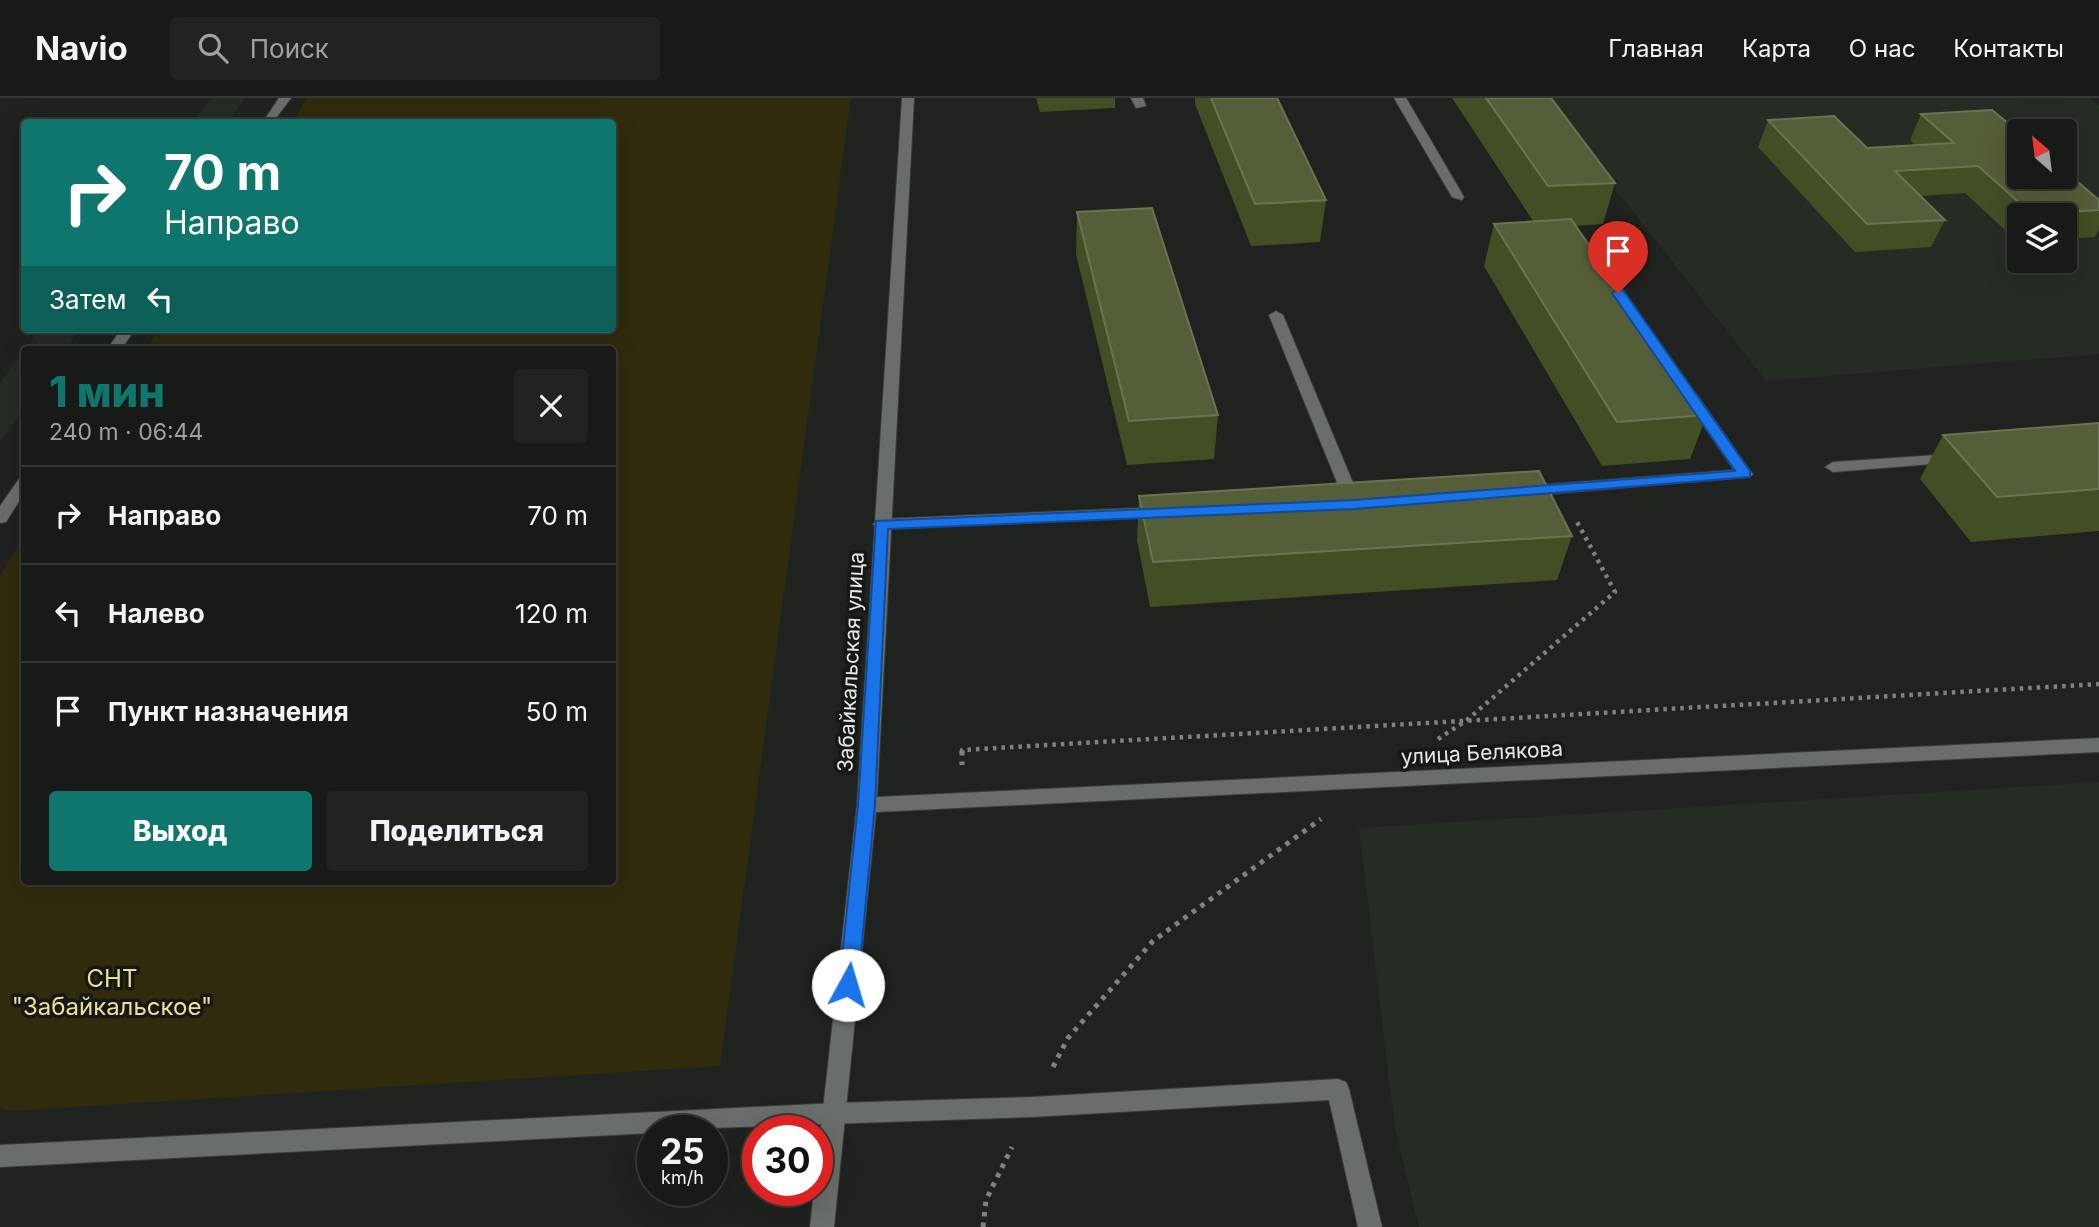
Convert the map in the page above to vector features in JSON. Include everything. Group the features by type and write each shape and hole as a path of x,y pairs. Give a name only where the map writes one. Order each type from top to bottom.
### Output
{"street":[{"path":"270,119 285,98"},
{"name":"Забайкальская улица","path":"822,1227 867,805 881,524 908,98"},
{"path":"1400,98 1458,197"},
{"path":"1276,315 1354,504"},
{"path":"1504,493 1745,474 1682,384"},
{"path":"1833,467 1966,458"},
{"path":"0,518 21,486"},
{"path":"881,524 1173,512"},
{"name":"улица Белякова","path":"867,805 2099,745"},
{"path":"0,1156 835,1113 1032,1107 1338,1089 1370,1227"}],"path":[{"path":"1432,743 1467,720 1615,592 1559,488"},
{"path":"961,800 962,750 2099,684"},
{"path":"983,1227 986,1200 1068,1038 1153,941 1374,781"}],"shaded area":[{"path":"212,98 245,98 230,119 196,119"},
{"path":"1544,98 2089,98 2099,105 2099,354 1766,381"},
{"path":"37,333 77,333 69,346 28,346"},
{"path":"21,354 21,412 0,442 0,383"},
{"path":"2099,782 2099,1227 1419,1227 1395,1129 1359,828"}],"green space":[{"name":"СНТ \"Забайкальское\"","path":"308,98 851,98 720,1066 12,1111 0,1108 0,575 21,542 21,885 616,885 616,346 148,346 156,333 616,333 616,119 294,119"}],"building":[{"path":"1211,98 1277,98 1326,200 1255,204"},
{"path":"1486,98 1551,98 1615,183 1548,186"},
{"path":"1992,110 2007,122 2007,189 2077,189 2077,181 2099,200 2099,210 2077,211 2077,203 2020,203 1978,166 1895,171 1945,220 1867,224 1768,120 1834,116 1867,148 1954,143 1921,114"},
{"path":"1152,208 1218,415 1129,421 1077,212"},
{"path":"1571,219 1707,415 1617,422 1494,224"},
{"path":"2099,423 2099,489 1997,497 1943,435"},
{"path":"1539,471 1572,536 1153,562 1139,496"}],"route":[{"path":"848,985 867,805 881,524 1354,504 1745,474 1618,293"}]}
